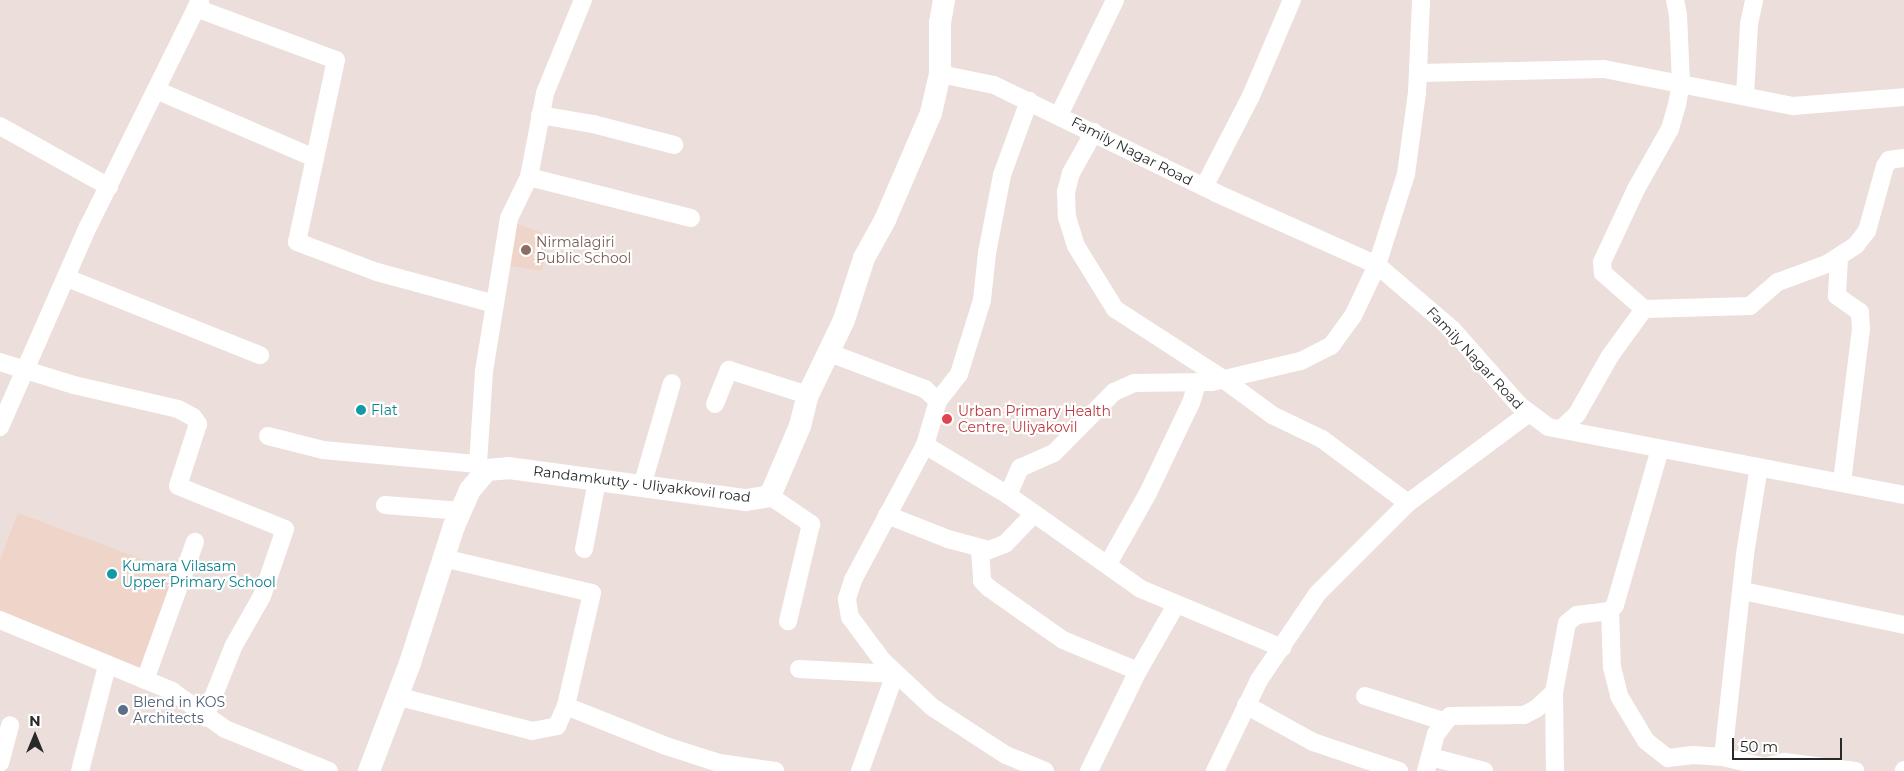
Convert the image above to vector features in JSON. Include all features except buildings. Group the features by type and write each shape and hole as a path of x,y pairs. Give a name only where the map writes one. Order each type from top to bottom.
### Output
{"street":[{"path":"369,771 443,558 470,490 482,467 484,371 509,218 529,177 545,93 583,0"},
{"name":"Randamkutty - Uliyakkovil road","path":"482,467 508,468 746,500 770,496 800,426 808,395 830,352 864,258 885,220 931,113 940,74 940,23 944,0"},
{"path":"1059,115 1115,0"},
{"path":"1204,187 1251,96 1292,0"},
{"path":"1008,495 1020,468 1054,453 1114,392 1134,384 1197,382 1223,379 1301,361 1332,346 1353,316 1377,265 1406,174 1418,73 1421,0"},
{"path":"1674,0 1678,15 1681,83 1670,129 1636,189 1602,262 1602,273 1644,309 1750,306 1778,282 1839,257 1867,232 1889,160 1904,158"},
{"path":"1745,96 1749,24 1754,0"},
{"path":"0,427 24,369 39,344 109,187 198,4 336,60 297,242 377,272 495,304"},
{"path":"1418,73 1604,68 1793,106 1904,97"},
{"name":"Family Nagar Road","path":"940,74 994,85 1204,187 1377,265 1452,329 1528,414 1548,427 1904,495"},
{"path":"156,90 315,158"},
{"path":"1029,101 999,191 982,300 959,374 938,401 925,445 853,580 847,606 857,631 895,674 932,707 1006,755 1042,771"},
{"path":"540,115 593,124 674,144"},
{"path":"0,126 109,187"},
{"path":"1094,132 1070,173 1066,192 1067,217 1076,246 1115,309 1223,379 1272,415 1322,439 1408,503"},
{"path":"529,177 692,218"},
{"path":"1839,257 1837,296 1860,312 1860,329 1842,482"},
{"path":"67,278 260,354"},
{"path":"1561,429 1577,414 1610,356 1644,309"},
{"path":"830,352 925,389 938,401"},
{"path":"0,362 74,385 178,409 193,417 198,424 178,486 286,529 262,596 230,653 205,717"},
{"path":"715,404 729,370 808,395"},
{"path":"642,486 672,382"},
{"path":"1108,564 1148,493 1191,403 1197,382"},
{"path":"1218,768 1246,705 1318,593 1408,503 1528,414"},
{"path":"268,436 323,450 482,467"},
{"path":"925,445 1008,495 1108,564 1122,578 1176,605 1282,648"},
{"path":"1660,448 1615,605 1610,611 1612,666 1619,696 1646,741 1667,765 1693,755 1723,757 1764,769 1784,762 1801,762 1855,771"},
{"path":"1723,757 1743,591 1745,554 1758,467"},
{"path":"584,549 597,481"},
{"path":"770,496 811,524 788,621"},
{"path":"385,504 462,511"},
{"path":"887,515 980,549 989,550 1005,544 1034,514"},
{"path":"145,680 195,542"},
{"path":"980,549 982,581 989,588 1063,640 1138,671"},
{"path":"396,696 532,731 557,726 566,706 592,593 443,558"},
{"path":"1743,591 1904,625"},
{"path":"1089,771 1138,671 1176,605"},
{"path":"1555,771 1554,692 1567,623 1577,615 1610,611"},
{"path":"0,620 107,666 172,691 205,717 233,733 329,771"},
{"path":"80,771 107,666"},
{"path":"799,670 895,674"},
{"path":"860,771 895,674"},
{"path":"1484,771 1428,764 1443,721 1450,716 1462,714 1524,715 1536,709 1554,692"},
{"path":"1365,696 1443,721"},
{"path":"1246,705 1313,742 1400,771"},
{"path":"566,706 666,746 719,762 775,771"},
{"path":"0,763 10,724"}],"shaded area":[{"name":"Nirmalagiri Public School","path":"511,222 549,235 542,271 504,265"},
{"path":"18,513 177,572 141,673 0,616 0,560"}],"place":[{"name":"Nirmalagiri Public School","path":"526,250"},
{"name":"Flat","path":"361,410"},
{"name":"Urban Primary Health Centre, Uliyakovil","path":"947,419"},
{"name":"Kumara Vilasam Upper Primary School","path":"112,574"},
{"name":"Blend in KOS Architects","path":"123,710"}]}
